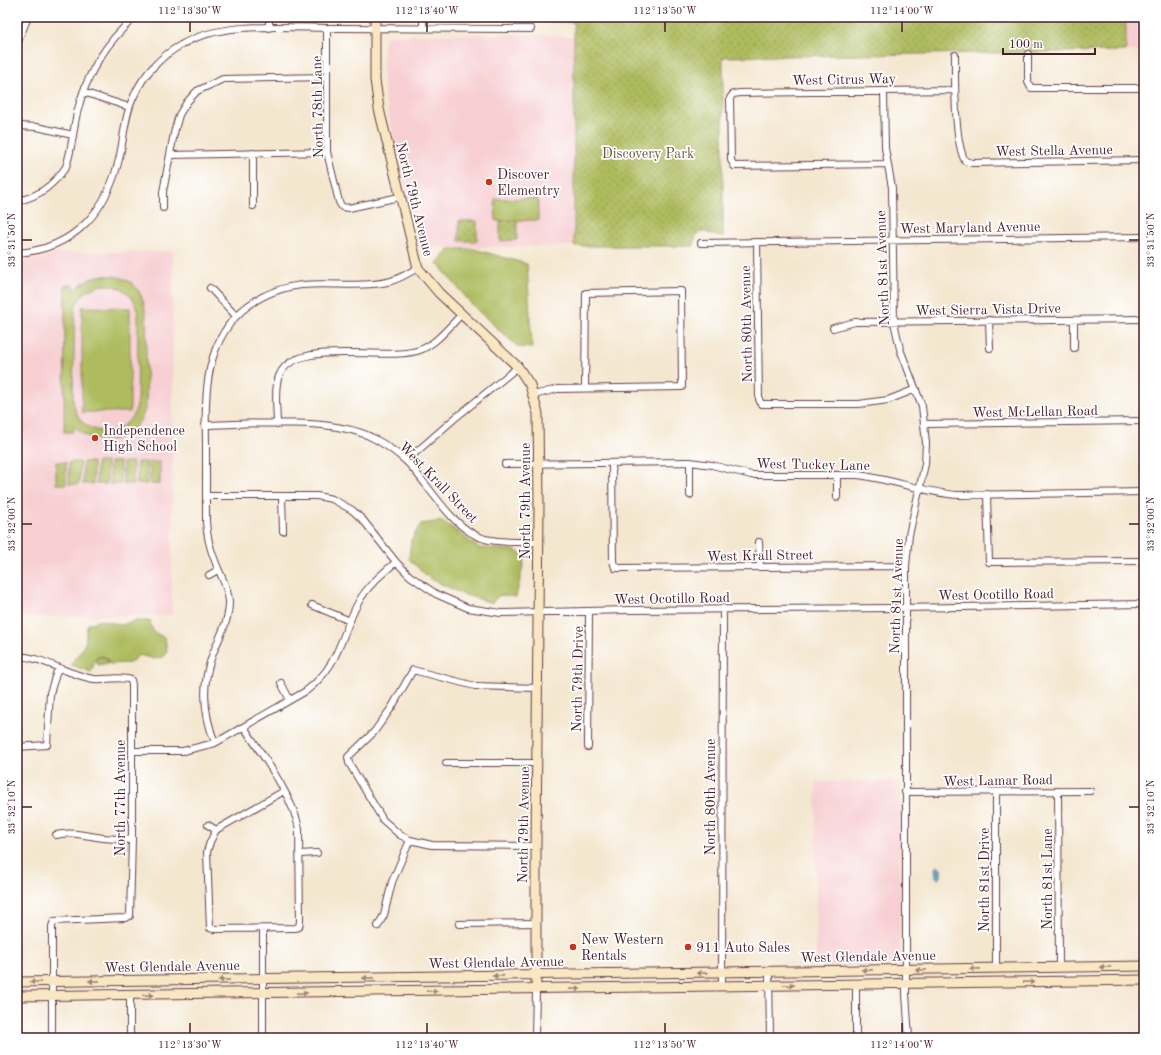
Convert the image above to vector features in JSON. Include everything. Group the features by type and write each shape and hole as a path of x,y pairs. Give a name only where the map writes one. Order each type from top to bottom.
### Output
{"main road":[{"name":"North 79th Avenue","path":"375,17 376,93 418,268 438,293 518,367 530,385 538,414 540,464 536,990"},
{"name":"West Glendale Avenue","path":"17,982 537,976 1143,966"},
{"path":"1091,981 1109,974 1140,973 1143,966"},
{"name":"West Glendale Avenue","path":"17,996 536,990 1144,980"}],"street":[{"path":"17,44 28,17"},
{"path":"17,201 28,199 41,193 59,177 66,167 82,92 90,73 104,49 134,17"},
{"path":"269,17 269,28"},
{"path":"423,28 424,17"},
{"path":"17,253 36,251 58,243 77,231 94,215 112,185 120,154 129,107 139,85 165,55 198,36 218,31 269,28 531,29"},
{"name":"North 78th Lane","path":"327,28 327,152 339,202 342,207 349,208 400,196"},
{"path":"1028,54 1028,82 1031,88 1144,88"},
{"path":"955,55 956,90"},
{"path":"163,208 163,192 179,115 187,102 197,91 223,80 231,79 327,77"},
{"name":"West Citrus Way","path":"888,164 734,166 731,160 730,98 733,94 956,90"},
{"name":"West Stella Avenue","path":"956,90 962,155 965,161 972,163 1144,160"},
{"name":"North 81st Avenue","path":"884,91 885,148 892,188 894,322 900,349 916,389 926,424 926,454 909,535 906,566 906,984 909,1038"},
{"path":"82,92 129,107"},
{"path":"17,126 37,127 73,135"},
{"path":"170,155 327,152"},
{"path":"253,154 253,206"},
{"name":"West Maryland Avenue","path":"701,243 1144,237"},
{"name":"North 80th Avenue","path":"757,242 759,399 761,404 859,404 888,400 916,389"},
{"path":"215,743 208,724 204,693 211,659 228,616 229,602 227,588 218,570 208,541 206,496 206,388 211,361 223,333 236,316 258,299 274,290 327,283 381,283 398,279 418,268"},
{"path":"210,288 236,316"},
{"path":"534,395 551,390 585,388 682,387 681,291 586,293 585,388"},
{"path":"277,424 278,378 286,364 302,356 312,354 396,353 418,350 438,338 461,315"},
{"name":"West Sierra Vista Drive","path":"833,328 855,322 1144,319"},
{"path":"989,320 990,348"},
{"path":"1074,320 1074,348"},
{"path":"406,461 454,419 518,367"},
{"name":"West McLellan Road","path":"926,424 1144,421"},
{"name":"West Krall Street","path":"206,425 328,425 356,432 372,438 388,447 406,461 452,515 471,533 498,541 539,542"},
{"path":"690,462 690,495"},
{"name":"West Tuckey Lane","path":"505,464 690,462 712,465 751,475 837,474 874,477 943,494 1144,492"},
{"name":"West Krall Street","path":"612,463 613,561 615,568 906,566"},
{"path":"837,474 837,497"},
{"path":"987,494 989,562 1144,561"},
{"path":"133,752 183,751 215,743 306,692 319,681 330,667 358,602 370,586 396,562 363,520 352,510 342,504 317,496 206,496"},
{"path":"282,496 283,531"},
{"path":"759,542 760,567"},
{"name":"West Ocotillo Road","path":"396,562 424,587 451,602 468,608 489,612 538,614 723,608 906,608 1144,604"},
{"path":"209,575 218,570"},
{"path":"312,605 350,621"},
{"name":"North 80th Avenue","path":"722,987 723,608"},
{"name":"North 79th Drive","path":"588,747 589,612"},
{"path":"17,656 33,659 58,668 50,694 47,745 17,747"},
{"name":"North 77th Avenue","path":"53,982 52,926 54,921 125,918 130,916 132,840 133,752 131,680 95,679 58,668"},
{"path":"536,846 432,845 410,840 396,832 383,820 348,757 374,732 392,707 413,670 475,686 538,688"},
{"path":"281,683 290,700"},
{"path":"244,727 284,791 297,818 300,854 299,927 210,928 207,852 216,830 284,791"},
{"path":"446,763 538,763"},
{"name":"North 81st Lane","path":"1058,791 1059,967"},
{"name":"West Lamar Road","path":"905,792 1090,791"},
{"name":"North 81st Drive","path":"996,792 996,968"},
{"path":"208,825 216,830"},
{"path":"56,835 65,833 79,833 103,838 132,840"},
{"path":"378,926 384,915 392,882 410,840"},
{"path":"300,854 317,854"},
{"path":"459,924 537,923"},
{"path":"263,928 264,1038"},
{"path":"769,972 770,1038"},
{"path":"52,1038 53,982"},
{"path":"856,984 856,1038"},
{"name":"North 79th Avenue","path":"535,1038 536,990"},
{"path":"130,995 130,1038"},
{"path":"1085,1038 1144,1035"}],"shaded area":[{"path":"1126,17 1144,17 1144,51 1126,51"},
{"name":"Discover Elementry","path":"530,34 574,37 574,246 419,248 385,98 383,80 383,41 389,35"},
{"name":"Independence High School","path":"173,251 172,615 17,617 17,260 36,259 55,253"},
{"path":"901,781 900,961 895,965 816,966 816,782"}],"green space":[{"name":"Discovery Park","path":"522,17 1126,17 1126,51 723,57 723,237 701,232 697,234 693,246 574,246 574,22 522,21"},
{"path":"538,198 538,220 496,221 495,199"},
{"path":"517,220 517,240 500,241 500,221"},
{"path":"459,221 477,221 477,241 459,241"},
{"path":"449,249 474,249 527,264 532,348 518,347 474,307 437,263"},
{"path":"98,276 115,276 128,281 137,288 145,311 146,404 142,416 136,426 117,438 106,440 95,439 84,434 74,426 73,432 64,432 65,285 74,285 74,290 86,281","holes":["105,285 112,286 128,293 137,309 137,406 131,418 122,426 112,430 102,431 91,428 83,422 76,412 73,399 75,307 80,298 91,289"]},
{"path":"82,307 130,308 130,412 82,412"},
{"path":"56,462 66,462 66,484 56,484"},
{"path":"69,462 80,462 79,484 69,484"},
{"path":"83,462 93,462 93,484 83,484"},
{"path":"97,462 107,462 107,484 96,484"},
{"path":"110,462 120,462 120,484 110,484"},
{"path":"123,462 133,462 133,484 123,484"},
{"path":"137,462 147,462 147,484 137,484"},
{"path":"150,462 160,462 160,484 150,484"},
{"path":"443,521 479,548 515,550 525,557 516,597 499,595 492,603 462,594 429,578 409,559 411,540 421,524"},
{"path":"102,620 121,625 135,621 151,621 150,624 154,632 165,638 167,651 163,657 155,659 139,655 130,663 109,664 107,658 103,656 96,658 91,672 71,665 84,646 88,624"},
{"path":"100,657 106,658 108,663 98,665 96,660"}],"water":[{"path":"938,866 941,868 941,877 938,879 936,877 935,868"}],"place":[{"name":"Discover Elementry","path":"489,182"},
{"name":"Independence High School","path":"95,438"},
{"name":"New Western Rentals","path":"573,947"},
{"name":"911 Auto Sales","path":"688,947"}]}
